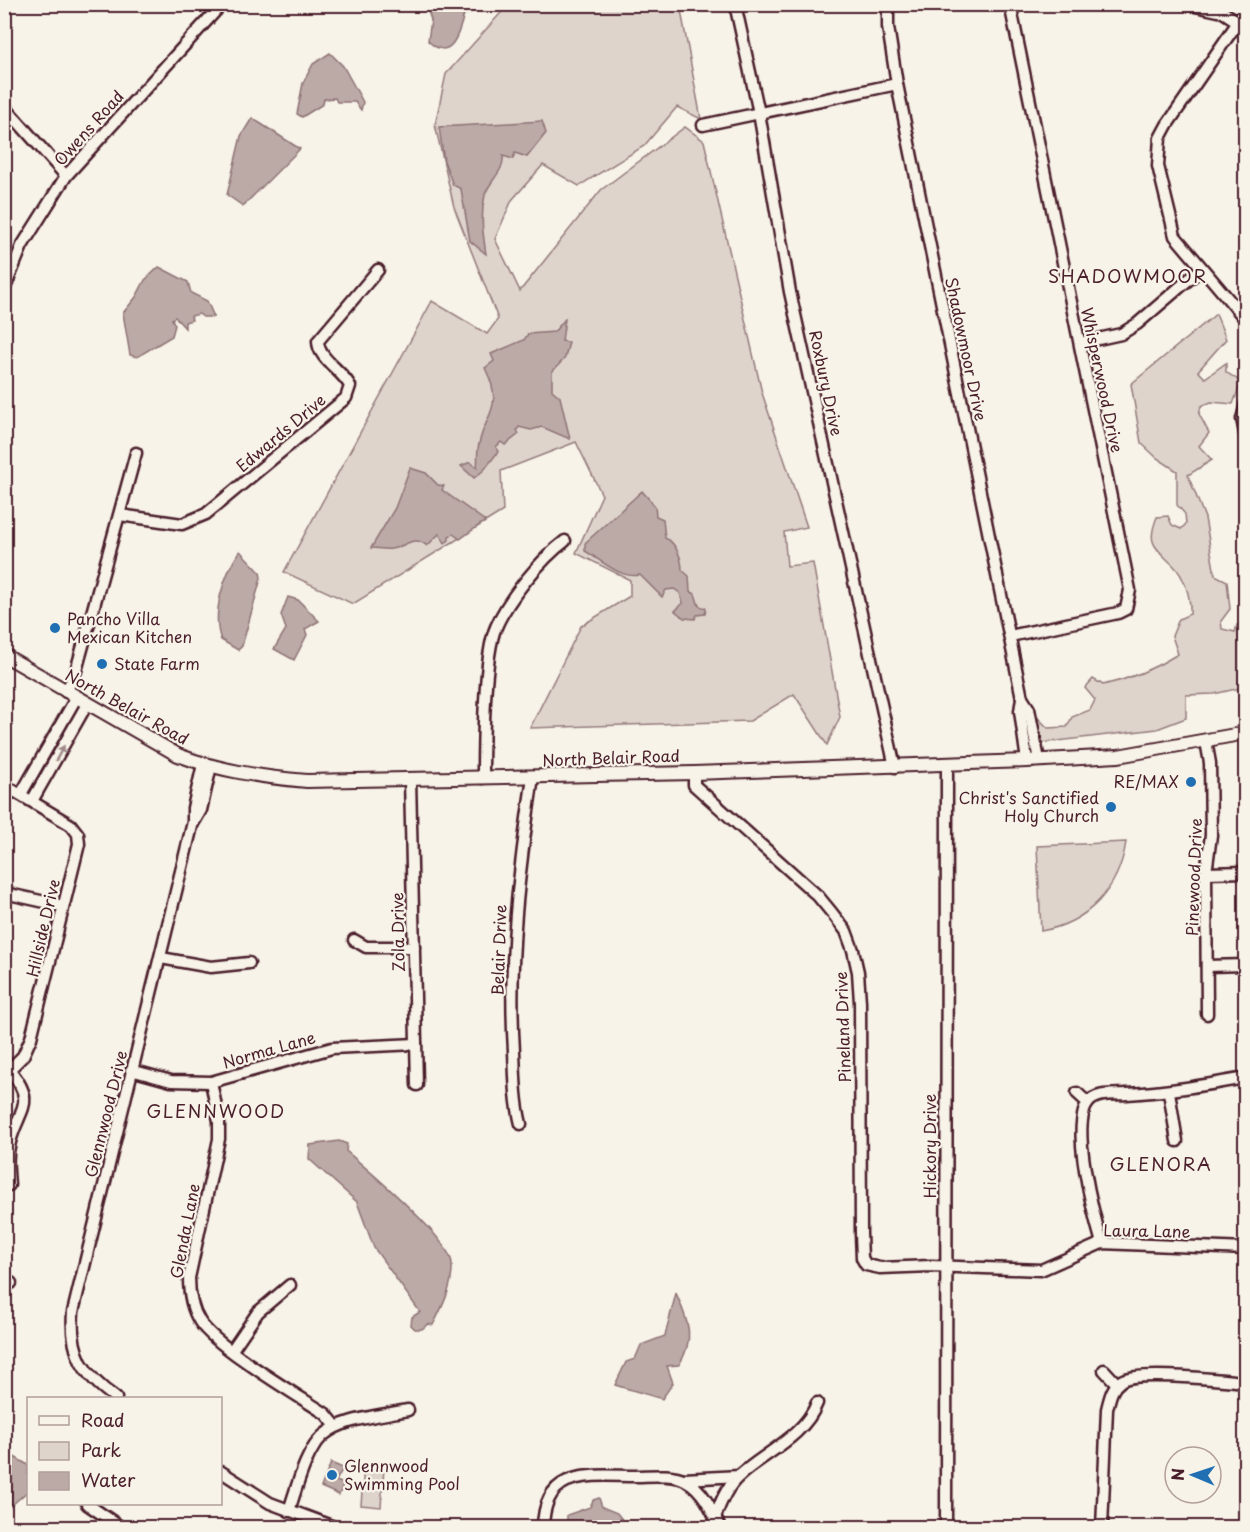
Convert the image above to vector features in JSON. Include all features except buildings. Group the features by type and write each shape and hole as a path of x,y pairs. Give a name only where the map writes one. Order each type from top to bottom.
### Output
{"main road":[{"name":"North Belair Road","path":"4,655 163,747 207,765 258,777 307,781 694,773 1033,761 1118,756 1245,733"}],"street":[{"name":"Owens Road","path":"4,290 22,246 66,176 222,4"},
{"name":"Roxbury Drive","path":"735,4 759,113 790,292 895,767"},
{"name":"Shadowmoor Drive","path":"888,4 888,27 897,84 1022,698 1029,709 1028,729 1033,761"},
{"name":"Whisperwood Drive","path":"1010,4 1130,590 1126,609 1118,613 1010,636"},
{"path":"1186,4 1223,12 1242,25 1167,125 1158,151 1158,166 1175,236 1245,320"},
{"path":"703,125 897,84"},
{"path":"4,106 66,176"},
{"path":"1080,343 1121,334 1137,324 1201,269"},
{"name":"Edwards Drive","path":"120,515 182,524 206,514 346,398 350,386 321,353 318,341 378,270"},
{"path":"1245,404 1242,419 1245,438"},
{"path":"4,785 32,801 76,698 76,671 136,453"},
{"path":"483,778 490,652 495,628 506,607 553,550 565,541"},
{"path":"21,794 76,698"},
{"name":"Pinewood Drive","path":"1206,741 1210,763 1211,835 1206,873 1207,1014"},
{"name":"Hickory Drive","path":"946,1527 947,764"},
{"name":"Glennwood Drive","path":"115,1397 89,1377 78,1355 71,1331 77,1293 131,1070 193,822 201,810 207,765"},
{"name":"Pineland Drive","path":"694,773 694,785 818,896 846,931 853,950 858,972 860,1002 862,1258 872,1268 945,1267"},
{"name":"Belair Drive","path":"521,1124 517,1107 513,1043 512,944 532,777"},
{"name":"Zola Drive","path":"410,780 417,1085"},
{"name":"Hillside Drive","path":"7,1072 23,1056 31,1038 79,844 78,834 71,825 32,801"},
{"path":"1206,873 1245,872"},
{"path":"4,895 9,894 63,906"},
{"path":"354,940 366,947 414,947"},
{"path":"160,958 211,967 249,963"},
{"path":"1207,966 1245,965"},
{"name":"Norma Lane","path":"131,1070 171,1081 211,1082 332,1048 416,1044"},
{"path":"7,1072 22,1084 26,1102 8,1153 9,1185"},
{"path":"1102,1243 1085,1171 1083,1118 1088,1103 1101,1095 1169,1092 1245,1078"},
{"name":"Glenda Lane","path":"211,1082 219,1120 219,1139 189,1278 189,1294 201,1323 212,1336 326,1414 335,1425"},
{"path":"1169,1092 1177,1141"},
{"path":"1077,1093 1088,1103"},
{"name":"Laura Lane","path":"945,1267 1041,1270 1102,1243 1245,1249"},
{"path":"232,1350 258,1312 290,1285"},
{"path":"1104,1370 1118,1384"},
{"path":"1102,1527 1107,1409 1110,1396 1118,1384 1123,1380 1142,1376 1245,1382"},
{"path":"718,1523 726,1491 739,1476 802,1426 812,1415 817,1403"},
{"path":"289,1511 309,1454 318,1440 335,1425 408,1410"},
{"path":"222,1472 270,1503 337,1527"},
{"path":"543,1527 548,1499 565,1481 578,1476 684,1479 739,1476"},
{"path":"684,1479 700,1492 718,1523"},
{"path":"90,1505 122,1527"}],"green space":[{"path":"508,5 680,5 701,119 677,107 644,146 579,186 543,165 512,200 495,239 520,291 601,190 685,127 704,141 762,393 807,527 784,532 787,566 813,563 840,717 827,745 794,694 750,721 530,728 581,626 630,596 630,580 576,553 602,495 576,442 501,471 503,511 353,604 284,572 432,301 487,334 498,319 454,207 435,125 446,74"},
{"path":"1216,314 1226,339 1198,371 1205,378 1226,363 1226,372 1241,382 1233,404 1211,402 1201,406 1199,414 1209,433 1199,446 1212,460 1188,475 1205,518 1215,575 1227,581 1230,609 1221,621 1222,629 1235,632 1237,625 1245,627 1245,687 1214,694 1186,695 1186,718 1157,729 1041,743 1036,716 1048,728 1067,727 1072,717 1090,710 1095,700 1085,688 1093,679 1103,685 1123,680 1151,669 1178,654 1172,636 1179,619 1190,614 1188,595 1177,570 1154,544 1152,533 1157,517 1168,516 1172,525 1181,529 1186,524 1185,514 1177,505 1177,471 1157,458 1141,443 1131,384"},
{"path":"1126,842 1116,875 1098,901 1087,912 1073,920 1041,931 1037,846"},
{"path":"364,1466 384,1468 381,1507 361,1505"}],"water":[{"path":"430,4 479,5 470,13 464,14 460,30 453,43 443,49 428,41 431,20 428,11"},
{"path":"330,53 343,66 363,102 361,110 355,102 337,102 335,98 324,99 323,104 302,117 297,114 303,83 313,64"},
{"path":"252,118 300,149 243,206 227,195 241,136"},
{"path":"542,121 546,133 527,157 515,153 513,159 503,156 502,166 487,190 482,217 486,254 470,241 461,189 453,185 444,161 439,127"},
{"path":"159,267 188,282 191,293 207,301 214,317 203,317 199,314 191,316 192,320 185,322 185,328 175,317 172,319 175,325 172,336 137,357 130,355 123,313 136,297 145,280"},
{"path":"565,319 562,341 569,342 565,358 552,372 552,390 560,397 570,439 542,427 531,430 519,427 517,430 519,434 505,445 501,442 496,447 498,452 484,470 474,478 461,466 470,462 477,467 481,437 493,403 491,382 485,368 494,361 491,354 524,340 528,334 554,332"},
{"path":"410,468 426,473 438,485 444,486 442,490 485,521 460,539 453,534 449,536 449,540 445,543 439,534 427,546 414,541 391,549 371,548 395,508"},
{"path":"642,491 655,506 656,516 663,519 665,538 678,551 682,570 689,576 690,591 695,594 699,606 706,608 705,614 697,615 695,619 684,618 675,611 683,603 680,593 674,589 666,590 662,597 640,575 633,576 619,572 585,551 585,543"},
{"path":"240,551 260,572 261,578 242,646 238,650 221,640 218,629 218,606 224,582"},
{"path":"288,597 298,600 319,621 305,629 307,635 294,660 274,649 286,629 281,615"},
{"path":"339,1141 347,1144 346,1151 424,1222 448,1253 452,1264 451,1280 444,1303 433,1325 428,1324 422,1329 415,1329 411,1325 412,1317 420,1312 374,1248 357,1202 309,1159 310,1145"},
{"path":"676,1293 687,1321 689,1338 679,1365 667,1366 673,1383 662,1399 615,1385 626,1362 635,1359 641,1345 665,1336"},
{"path":"4,1451 27,1464 27,1492 5,1511"},
{"name":"Glennwood Swimming Pool","path":"331,1463 343,1468 336,1481 344,1484 339,1495 321,1487"},
{"path":"599,1498 602,1507 617,1513 628,1527 578,1527 567,1522 567,1515 590,1507 593,1500"}],"place":[{"name":"Pancho Villa Mexican Kitchen","path":"55,628"},
{"name":"State Farm","path":"102,664"},
{"name":"RE/MAX","path":"1191,782"},
{"name":"Christ's Sanctified Holy Church","path":"1111,807"},
{"name":"Glennwood Swimming Pool","path":"332,1475"}],"district":[{"name":"SHADOWMOOR","path":"1128,277"},
{"name":"GLENNWOOD","path":"216,1112"},
{"name":"GLENORA","path":"1161,1165"}]}
